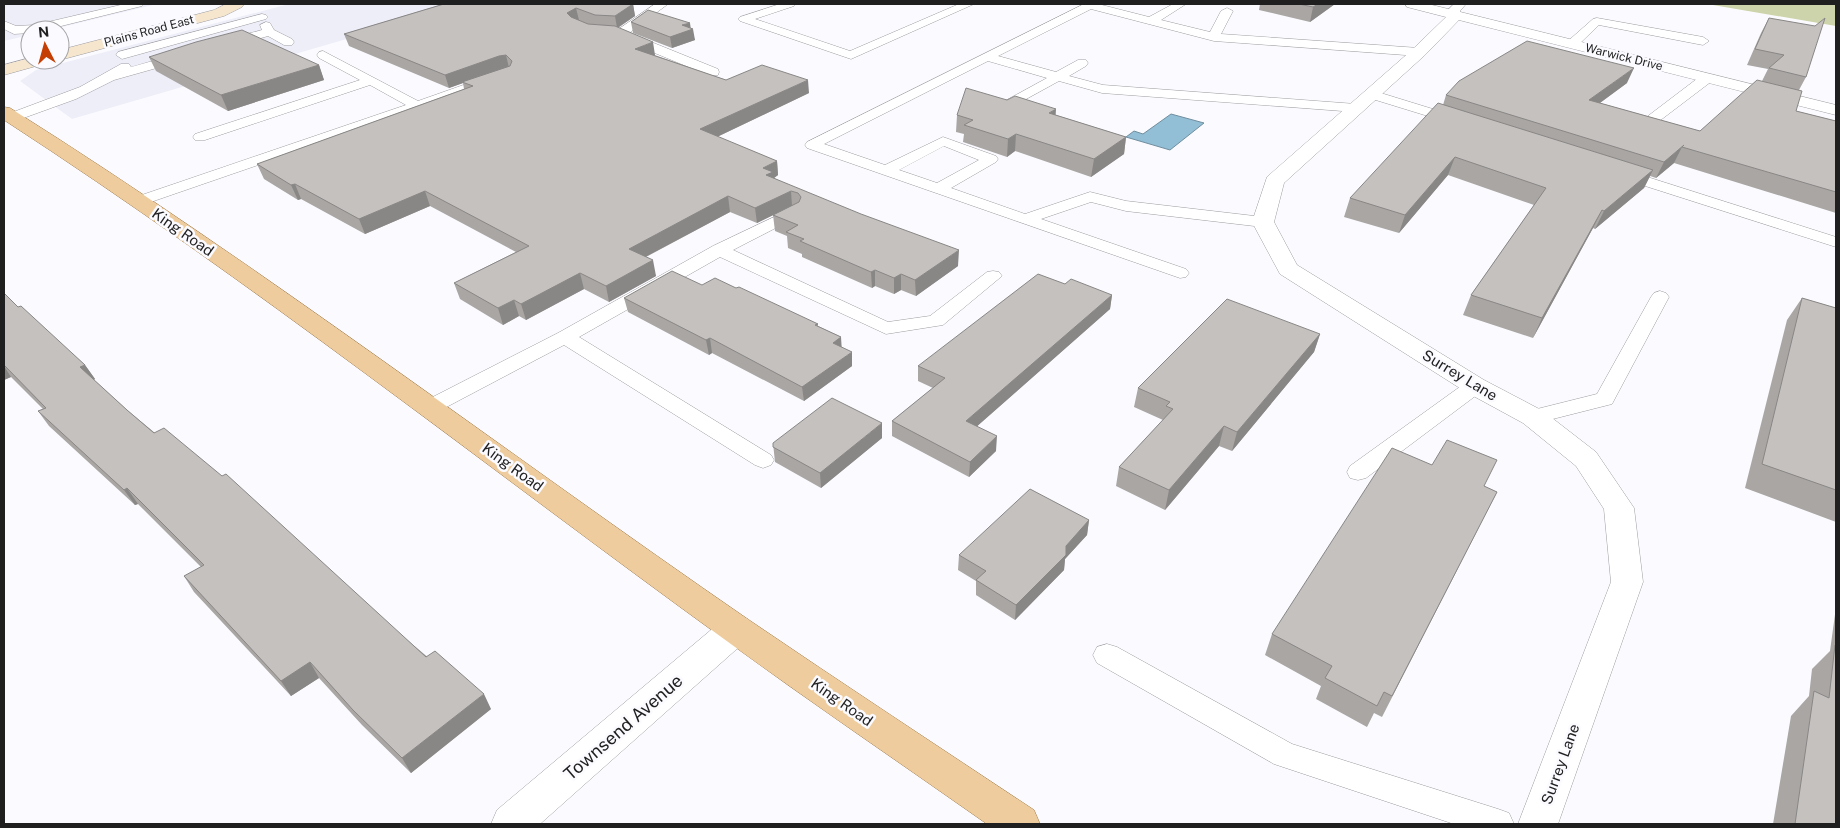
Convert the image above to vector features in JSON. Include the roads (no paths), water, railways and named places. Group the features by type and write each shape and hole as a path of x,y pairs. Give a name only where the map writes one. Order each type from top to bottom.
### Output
{"main road":[{"name":"Plains Road East","path":"70,40 207,6 231,4"},
{"name":"Plains Road East","path":"70,52 219,13 237,4"},
{"path":"4,57 20,53"},
{"path":"4,70 20,66"},
{"name":"King Road","path":"8,114 139,201 317,324 736,629 1020,824"}],"street":[{"name":"Warwick Drive","path":"1412,4 1458,10 1572,44 1836,110"},
{"path":"1263,222 1274,181 1419,52 1458,10"},
{"name":"Surrey Lane","path":"1263,222 1288,269 1475,386 1533,417 1586,459 1619,508 1627,582 1538,824"},
{"name":"Townsend Avenue","path":"511,824 736,629"}],"lane":[{"path":"4,24 14,30 35,29 138,4"},
{"path":"253,4 266,25 288,42"},
{"path":"662,4 616,34 713,72"},
{"path":"790,4 744,19 851,54 968,4"},
{"path":"1180,273 812,145 1091,4 1214,37 1419,52"},
{"path":"1150,21 1181,4"},
{"path":"1214,37 1227,11"},
{"path":"1572,44 1597,21 1703,41"},
{"path":"232,39 266,25"},
{"path":"111,77 123,61 266,25"},
{"path":"118,40 123,61"},
{"path":"8,114 88,89 111,77 191,51 123,61"},
{"path":"322,56 416,105"},
{"path":"987,57 1102,89 1363,101 1472,126"},
{"path":"1008,106 1054,77 1082,63"},
{"path":"139,201 508,74"},
{"path":"1653,119 1707,78"},
{"path":"200,137 370,81"},
{"path":"886,171 943,141 991,159 938,189"},
{"path":"1602,167 1836,242"},
{"path":"1025,219 1090,197 1126,206 1263,222"},
{"path":"430,406 565,337 719,250 793,213"},
{"path":"719,250 886,328 936,321 993,276"},
{"path":"1533,417 1605,399 1660,297"},
{"path":"565,337 764,460"},
{"path":"1358,472 1475,386"},
{"path":"1107,655 1284,755 1498,824"}],"water":[{"path":"1171,114 1204,123 1170,150 1126,137 1134,131 1143,134"}]}
